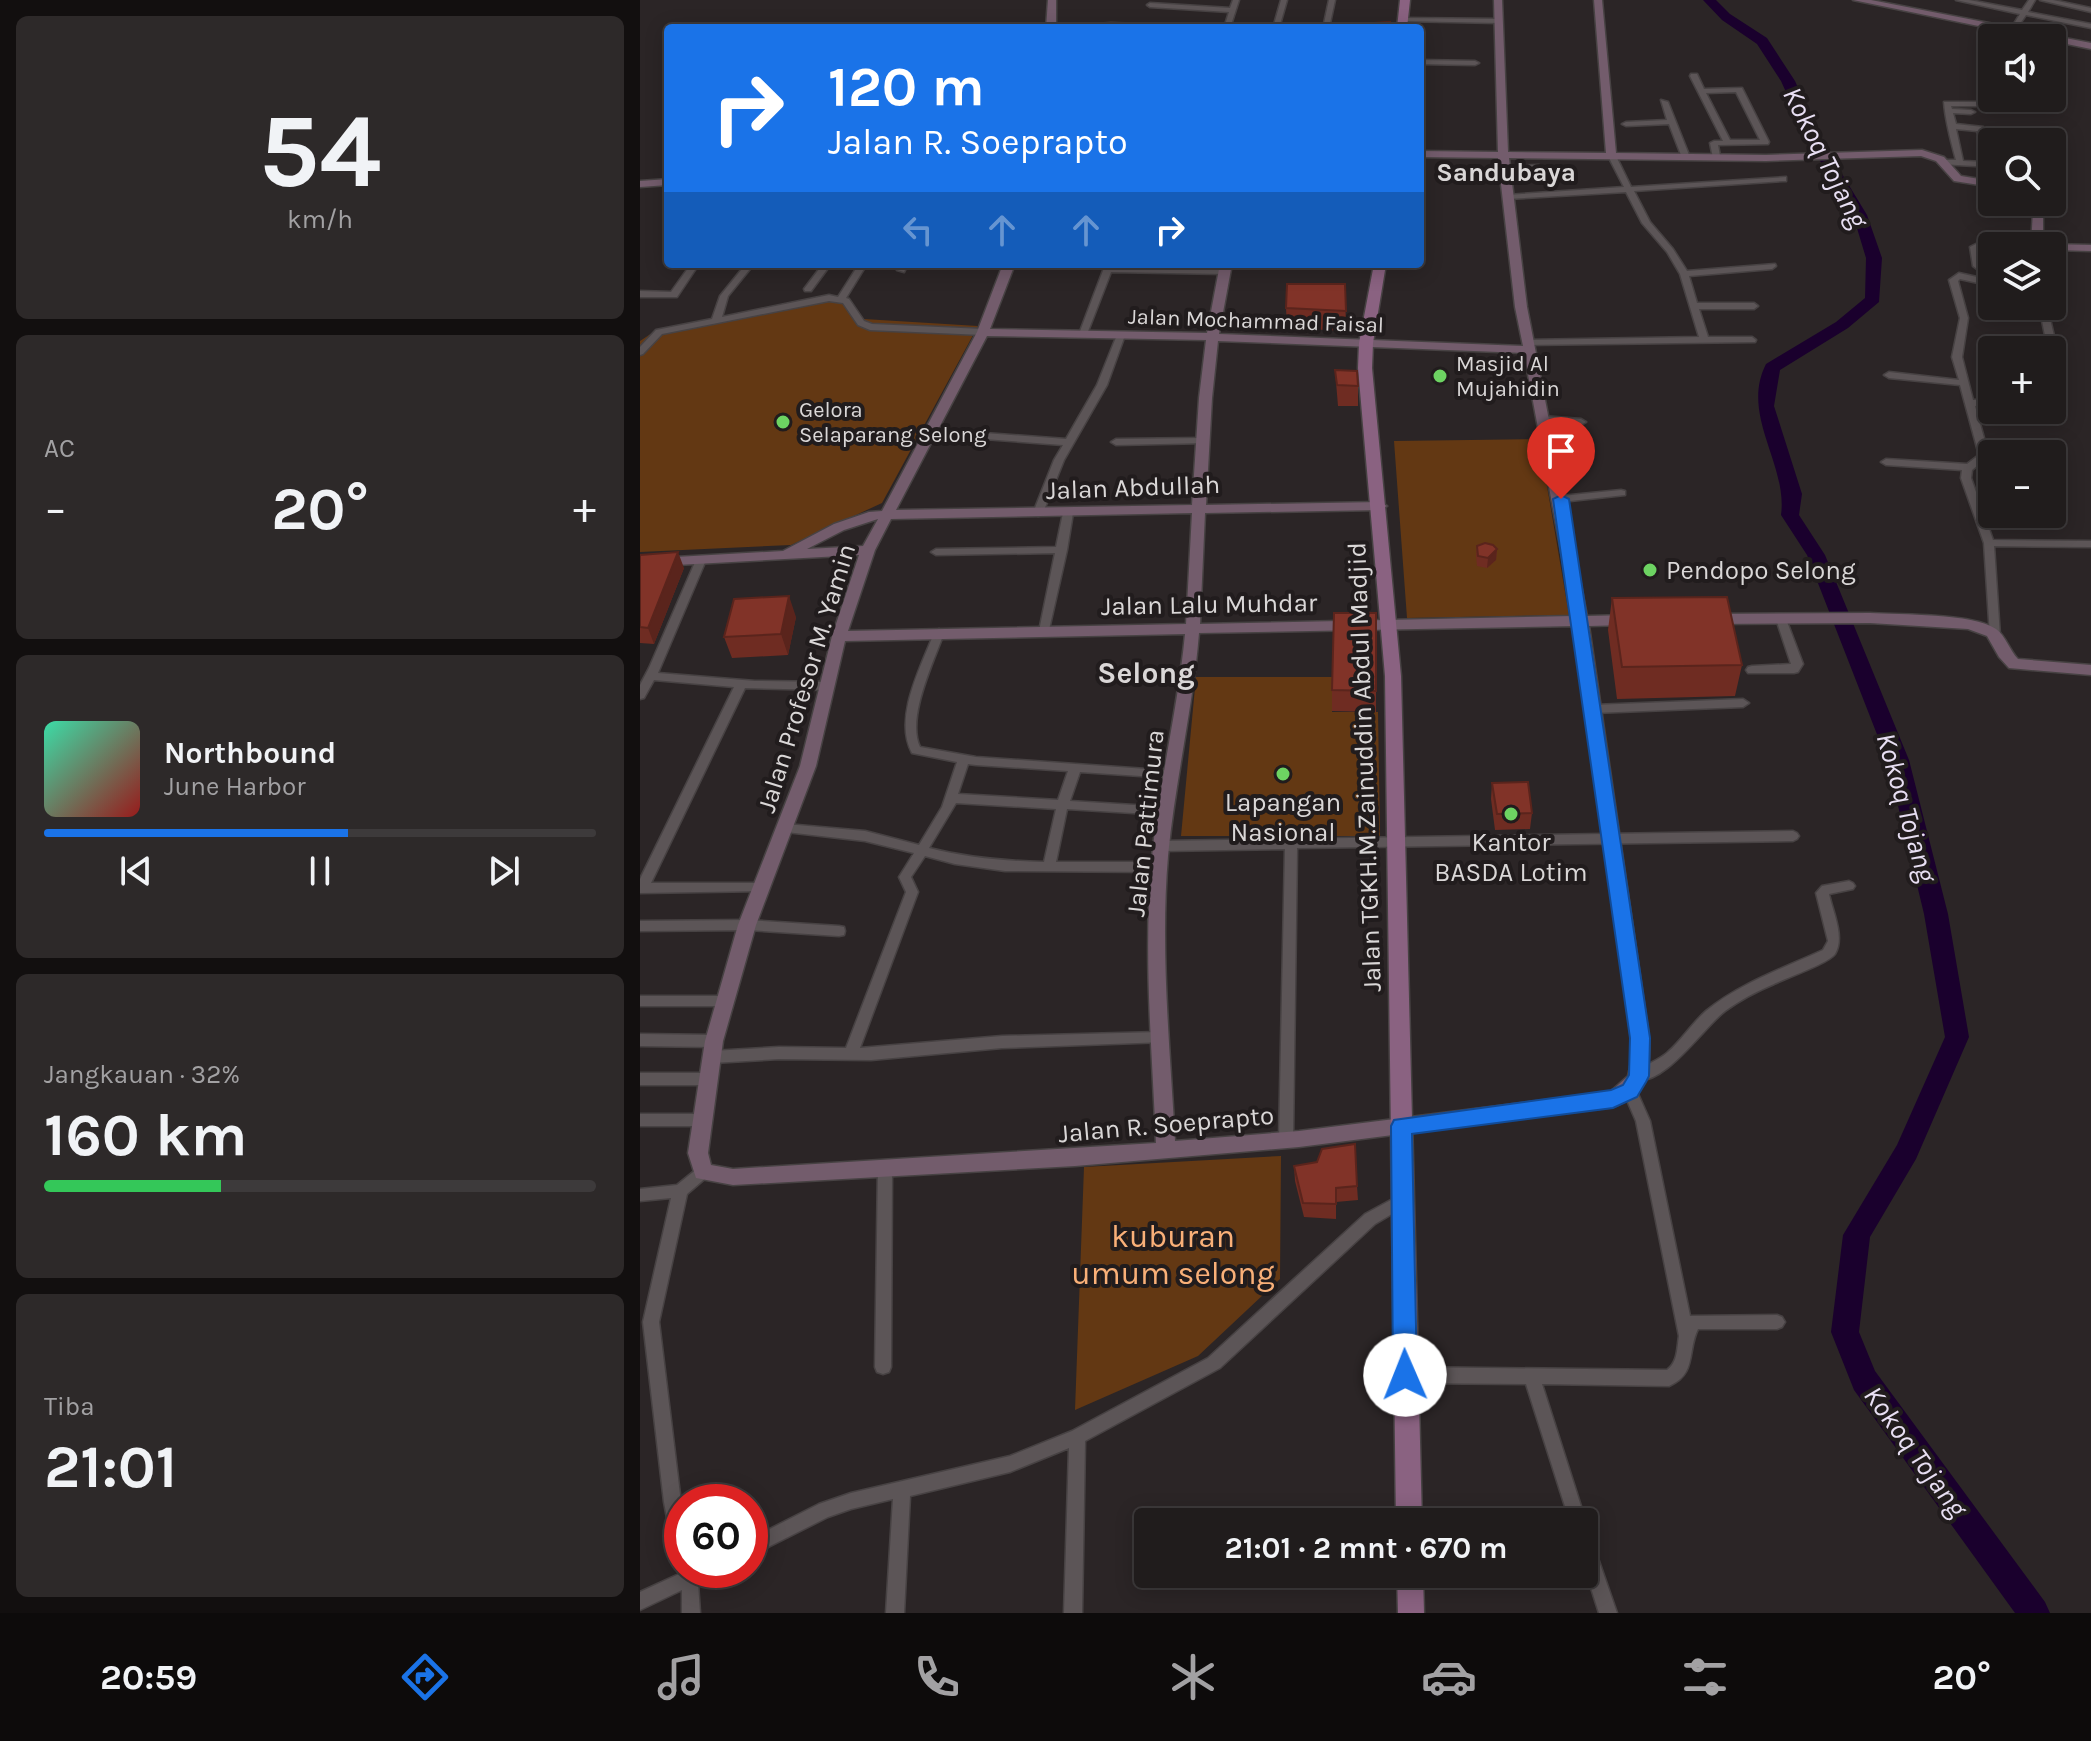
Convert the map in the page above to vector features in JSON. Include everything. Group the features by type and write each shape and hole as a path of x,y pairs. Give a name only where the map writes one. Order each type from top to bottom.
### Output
{"main road":[{"path":"1403,24 1405,0"},
{"name":"Jalan TGKH.M.Zainuddin Abdul Madjid","path":"1379,268 1366,343 1366,389 1390,626 1397,843 1409,1508"},
{"path":"1410,1588 1411,1613"}],"street":[{"path":"1051,24 1052,0"},
{"path":"1228,24 1236,0"},
{"path":"1277,24 1284,0"},
{"path":"1327,24 1332,0"},
{"path":"1498,0 1507,197 1528,347 1561,499 1594,709 1640,1038 1634,1083 1687,1335"},
{"path":"1598,0 1611,154 1646,223 1670,251 1684,274 1704,340"},
{"path":"1857,0 1889,3 1985,24"},
{"path":"1959,0 2091,26"},
{"path":"2017,24 2032,0"},
{"path":"2043,0 2091,10"},
{"path":"1150,5 1232,10"},
{"path":"1403,24 1499,21"},
{"path":"2066,41 2091,46"},
{"path":"1424,62 1475,63"},
{"path":"1694,76 1728,143"},
{"path":"1702,91 1739,90 1765,142 1712,144 1716,156"},
{"path":"1664,102 1685,155"},
{"path":"1960,163 1946,105 1976,104"},
{"path":"1947,111 1971,112"},
{"path":"1626,124 1672,122"},
{"path":"1953,127 1978,129"},
{"path":"1504,161 1611,154 1819,156 1922,153 1943,162 1978,164"},
{"path":"1424,154 1539,167"},
{"path":"1943,162 1958,179 1978,182"},
{"path":"1507,197 1783,179"},
{"path":"640,184 664,182"},
{"path":"1978,245 1974,247 1978,267"},
{"path":"2066,247 2091,248"},
{"path":"1684,274 1772,266"},
{"path":"640,294 672,296 692,268"},
{"path":"716,321 724,296 747,268"},
{"path":"808,289 824,268"},
{"path":"842,298 861,268"},
{"name":"Jalan Profesor M. Yamin","path":"703,1172 698,1153 713,1049 747,925 808,766 839,636 868,550 983,332 1007,268"},
{"path":"1083,334 1109,268"},
{"name":"Jalan Pattimura","path":"1166,1150 1160,1038 1158,888 1193,628 1197,508 1211,337 1226,268"},
{"path":"1886,462 1968,467 1984,456 1956,352 1964,318 1953,280 1959,276 1978,280"},
{"path":"640,352 657,333 829,298 842,298 867,327 983,332"},
{"path":"1694,306 1754,306"},
{"name":"Jalan Mochammad Faisal","path":"983,332 1528,347"},
{"path":"1038,513 1068,442 1102,385 1121,335"},
{"path":"1528,347 1752,340"},
{"path":"1889,375 1965,383"},
{"path":"1971,403 1978,403"},
{"path":"1542,419 1581,422"},
{"path":"930,432 1068,442"},
{"path":"1116,442 1203,441"},
{"path":"1968,467 1966,478 1989,543 1995,636"},
{"path":"1561,499 1621,493"},
{"name":"Jalan Abdullah","path":"785,555 855,521 887,514 1380,506"},
{"path":"1044,631 1068,513"},
{"path":"1989,543 2091,544"},
{"path":"640,563 868,550"},
{"path":"936,552 1062,550"},
{"path":"640,695 701,560"},
{"path":"1704,619 1870,618 1970,624 1995,636 2004,654 2014,664 2091,670"},
{"path":"1752,670 1794,669 1797,664 1788,619"},
{"name":"Jalan Lalu Muhdar","path":"839,636 1642,620"},
{"path":"939,633 913,711 910,744 916,750 964,759 1171,774"},
{"path":"651,676 741,684 828,686"},
{"path":"741,684 641,888 760,888"},
{"path":"1594,709 1743,703"},
{"path":"851,1054 912,892 905,877 951,798 964,759"},
{"path":"1049,867 1062,807 1075,769"},
{"path":"951,798 1166,811"},
{"path":"786,828 865,836 955,859 1049,867 1160,867"},
{"path":"1162,846 1793,836"},
{"path":"1286,1140 1291,845"},
{"path":"1634,1083 1678,1054 1713,1013 1772,978 1828,954 1834,941 1822,893 1826,889 1849,886"},
{"path":"640,926 747,925 839,931"},
{"path":"642,1001 726,1001"},
{"path":"640,1040 713,1049 851,1054 1002,1042 1160,1038"},
{"path":"640,1079 709,1079"},
{"name":"Jalan R. Soeprapto","path":"703,1172 733,1177 885,1169 1286,1140 1601,1100 1634,1083"},
{"path":"640,1120 702,1120"},
{"path":"883,1367 887,1231 885,1169"},
{"path":"640,1195 680,1191 703,1172"},
{"path":"669,1484 645,1325 680,1191"},
{"path":"768,1539 825,1510 902,1488 1010,1464 1077,1437 1214,1363 1370,1219 1402,1200"},
{"path":"1405,1375 1669,1378 1679,1373 1682,1367 1687,1335 1694,1322 1777,1322"},
{"path":"1531,1376 1573,1508"},
{"path":"1073,1613 1077,1437"},
{"path":"895,1613 902,1488"},
{"path":"1598,1583 1608,1613"},
{"path":"640,1601 664,1588"},
{"path":"688,1588 691,1613"}],"green space":[{"name":"Gelora Selaparang Selong","path":"846,295 864,319 978,326 882,503 791,545 640,552 640,341 652,333"},
{"path":"1539,439 1569,615 1407,618 1394,441"},
{"name":"Lapangan Nasional","path":"1196,677 1332,677 1332,712 1378,712 1380,836 1181,836"},
{"name":"kuburan umum selong","path":"1281,1156 1280,1279 1198,1356 1075,1410 1084,1167"}],"building":[{"path":"1287,284 1345,284 1346,311 1286,308"},
{"path":"1335,370 1357,371 1358,386 1337,385"},
{"path":"1485,543 1497,549 1488,558 1478,556 1477,546"},
{"path":"678,552 648,628 640,627 640,555"},
{"path":"789,596 781,634 724,637 734,599"},
{"path":"1727,597 1742,665 1622,667 1612,598"},
{"path":"1334,613 1376,613 1376,691 1332,690"},
{"path":"1528,782 1532,813 1497,814 1492,783"},
{"path":"1355,1144 1357,1186 1336,1188 1336,1204 1303,1203 1294,1166 1317,1162 1322,1149"}],"waterway":[{"name":"Kokoq Tojang","path":"1709,0 1726,17 1762,41 1788,81 1815,141 1860,215 1874,258 1873,299 1842,325 1772,368 1765,406 1793,494 1790,515 1816,555 1898,760 1936,914 1957,1037 1907,1151 1857,1235 1845,1332 1864,1380 2034,1613"}],"place":[{"name":"Masjid Al Mujahidin","path":"1440,376"},
{"name":"Gelora Selaparang Selong","path":"783,422"},
{"name":"Pendopo Selong","path":"1650,570"},
{"name":"Lapangan Nasional","path":"1283,774"},
{"name":"Kantor BASDA Lotim","path":"1511,814"}],"district":[{"name":"Sandubaya","path":"1506,172"},
{"name":"Selong","path":"1146,673"}],"route":[{"path":"1405,1375 1401,1126 1613,1099 1630,1091 1639,1076 1640,1038 1561,499"}]}
